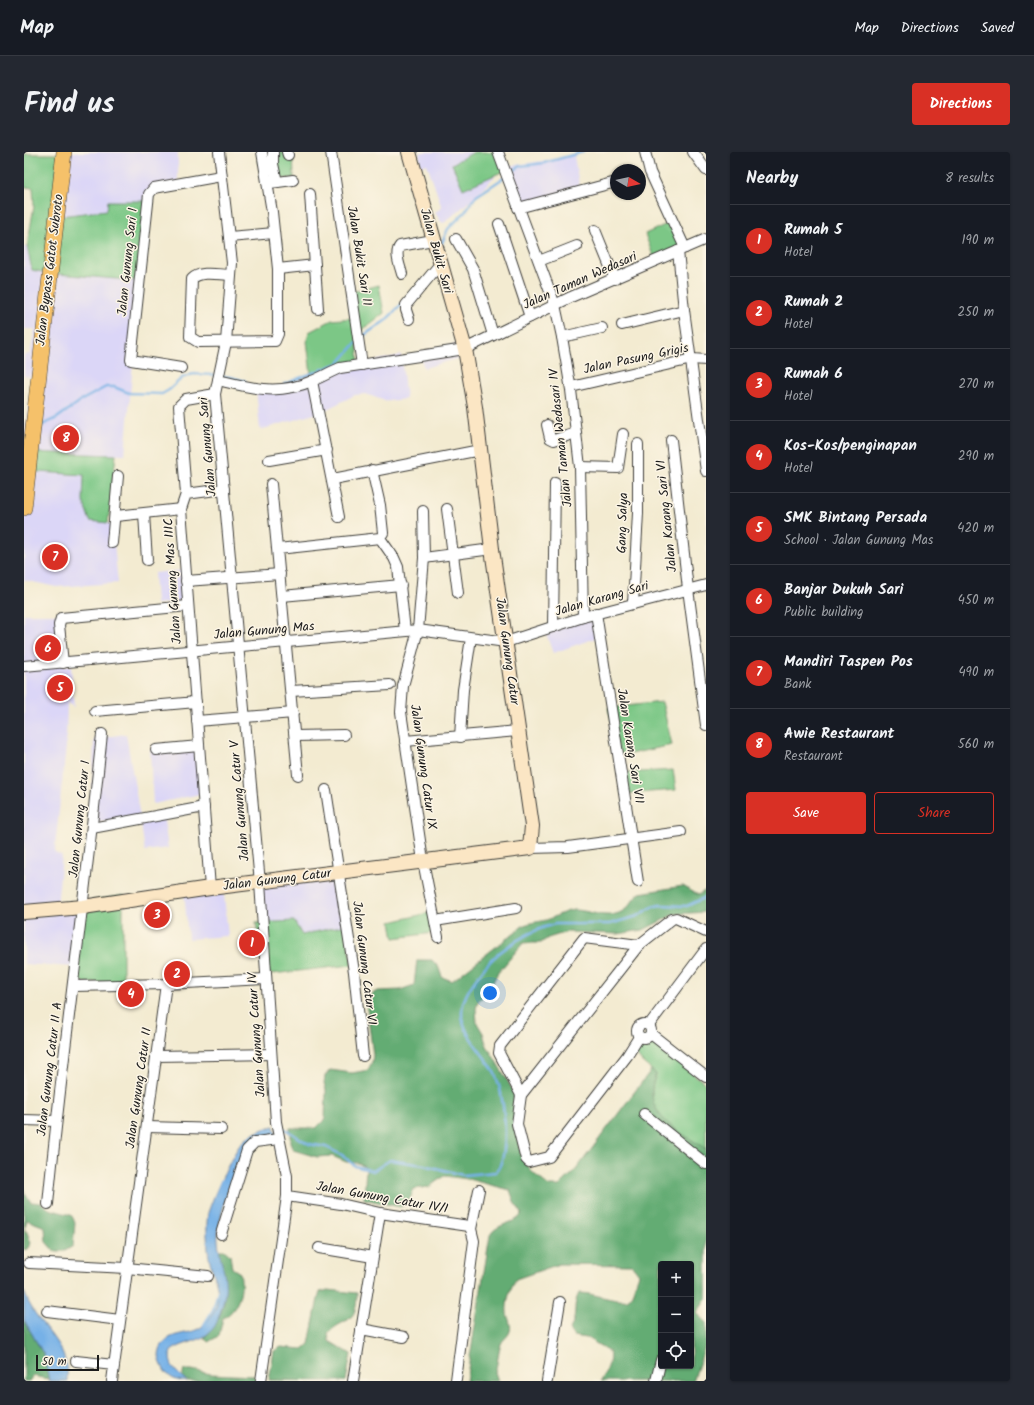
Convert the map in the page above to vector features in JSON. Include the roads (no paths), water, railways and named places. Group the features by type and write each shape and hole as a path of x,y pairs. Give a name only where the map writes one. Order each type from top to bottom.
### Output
{"main road":[{"name":"Jalan Bypass Gatot Subroto","path":"24,508 26,473 64,152"}],"street":[{"name":"Jalan Gunung Sari","path":"219,152 232,263 226,342 215,394 245,717"},
{"path":"231,275 196,275 192,279 190,337 198,342 275,341 278,334 278,269 262,152"},
{"path":"273,152 273,164 277,182"},
{"name":"Jalan Bukit Sari II","path":"331,152 362,365"},
{"name":"Jalan Bukit Sari","path":"409,152 465,349"},
{"name":"Jalan Taman Wedasari IV","path":"498,152 555,305 562,337 571,387 580,467 583,617"},
{"path":"645,152 650,172 682,249 684,310 704,439 706,471"},
{"path":"693,152 706,170"},
{"path":"646,173 650,172"},
{"name":"Jalan Gunung Sari I","path":"181,368 131,360 149,194 154,188 222,176"},
{"path":"266,184 293,180"},
{"path":"518,208 610,184"},
{"path":"310,194 318,309"},
{"path":"499,224 530,317"},
{"path":"595,230 615,279"},
{"path":"229,237 274,232"},
{"path":"456,239 473,269 493,335"},
{"name":"Jalan Taman Wedasari","path":"218,380 270,390 289,388 312,381 325,373 340,368 465,349 555,305 706,239"},
{"path":"402,274 397,254 400,246 433,240"},
{"path":"539,261 577,246"},
{"path":"409,319 406,305 440,264"},
{"path":"278,269 315,265"},
{"path":"622,325 684,310"},
{"path":"562,337 602,328"},
{"name":"Jalan Gunung Catur","path":"465,349 475,407 492,549 532,826 530,848"},
{"name":"Jalan Pasung Grigis","path":"571,387 692,359 706,360"},
{"path":"312,381 333,479 339,517"},
{"path":"116,516 180,509 186,494 179,406 186,399 215,394"},
{"path":"547,424 550,438 554,440 576,433"},
{"path":"580,467 618,468 623,434"},
{"name":"Jalan Karang Sari VI","path":"671,440 688,589 706,725"},
{"name":"Gang Salya","path":"633,604 638,514 638,444"},
{"path":"269,460 327,450"},
{"path":"333,479 372,470 480,450"},
{"path":"372,470 380,505 382,535 398,567 405,631"},
{"path":"112,543 116,516 118,476"},
{"path":"553,627 555,483"},
{"path":"271,484 287,642 298,775"},
{"path":"186,494 224,489"},
{"name":"Jalan Gunung Mas IIIC","path":"180,509 210,888"},
{"path":"446,509 458,593"},
{"name":"Jalan Gunung Catur IX","path":"423,511 424,558 418,630 401,697 405,742 423,861 438,937"},
{"path":"144,514 147,560"},
{"path":"278,549 382,535"},
{"path":"424,558 492,549"},
{"path":"186,581 280,574"},
{"path":"282,596 401,585"},
{"name":"Jalan Karang Sari","path":"506,642 596,613 706,585"},
{"path":"63,663 59,625 61,618 188,606"},
{"name":"Jalan Karang Sari VII","path":"596,613 638,882"},
{"name":"Jalan Gunung Mas","path":"24,666 418,630 506,642"},
{"path":"460,737 463,690 471,638"},
{"path":"291,691 390,685"},
{"path":"95,711 196,702"},
{"path":"197,721 293,713"},
{"name":"Jalan Gunung Catur V","path":"245,717 260,883"},
{"path":"405,742 518,731"},
{"name":"Jalan Gunung Catur I","path":"83,907 102,734"},
{"path":"295,736 344,735"},
{"path":"156,750 199,746"},
{"name":"Jalan Gunung Catur VI","path":"326,790 354,972 363,1056"},
{"path":"92,828 204,807"},
{"name":"Jalan Gunung Catur","path":"24,912 83,907 210,888 260,883 423,861 530,848 568,847 681,832"},
{"name":"Jalan Gunung Catur IV","path":"260,883 276,1122 287,1176 287,1196 261,1381"},
{"path":"83,907 74,986 166,984 266,979"},
{"path":"435,921 516,908"},
{"path":"706,932 676,918 672,918 639,946 521,1095 517,1124 526,1159 529,1162 549,1157 639,1037 646,1038 650,1029 706,949"},
{"path":"521,1095 499,1053 500,1046 584,938 639,946"},
{"name":"Jalan Gunung Catur II","path":"112,1381 166,984"},
{"name":"Jalan Gunung Catur II A","path":"48,1204 56,1121 74,986"},
{"path":"650,1029 706,1077"},
{"path":"156,1056 271,1054"},
{"path":"644,1114 706,1164"},
{"path":"24,1120 56,1121"},
{"path":"146,1127 221,1129"},
{"path":"221,1234 247,1150 255,1142 279,1137"},
{"path":"456,1380 474,1249 474,1234 472,1229 479,1190"},
{"name":"Jalan Gunung Catur IV/I","path":"287,1196 341,1204 380,1213 465,1225 472,1229"},
{"path":"352,1381 380,1213"},
{"path":"319,1248 373,1257"},
{"path":"29,1263 127,1268 208,1276"},
{"path":"547,1381 560,1302"},
{"path":"47,1311 120,1320"},
{"path":"361,1329 404,1337"},
{"path":"76,1361 114,1365"},
{"path":"656,1381 659,1369"}],"water":[{"path":"274,1126 276,1135 242,1156 234,1173 222,1211 218,1233 219,1251 225,1282 224,1300 216,1324 210,1332 199,1339 171,1351 170,1360 172,1365 176,1372 187,1381 174,1379 166,1373 161,1364 159,1356 161,1347 164,1342 173,1336 200,1328 211,1317 216,1306 218,1296 209,1256 207,1232 208,1213 214,1197 229,1163 244,1140 259,1131"},
{"path":"24,1291 33,1311 63,1353 67,1367 67,1381 49,1381 44,1355 24,1320"}],"waterway":[{"path":"509,174 520,166 544,163 583,152"},
{"path":"441,245 448,229 465,212 475,197 505,177"},
{"path":"360,338 385,321 403,303"},
{"path":"284,384 339,363 356,343"},
{"path":"38,427 57,418 82,400 106,387 114,387 129,393 162,394 169,390 182,378 193,374 216,375"},
{"path":"221,376 245,381"},
{"path":"281,1129 285,1129 309,1144 326,1147 342,1155 355,1166 373,1171 390,1160 424,1165 463,1175 496,1172 501,1163 505,1137 505,1122 501,1092 493,1070 473,1042 465,1027 462,1011 467,993 478,976 500,952 536,930 555,924 610,924 638,916 652,907 660,905 687,906 706,897"},
{"path":"215,1198 222,1180"},
{"path":"204,1325 213,1310 218,1291"}],"place":[{"name":"Awie Restaurant","path":"66,438"},
{"name":"Mandiri Taspen Pos","path":"55,557"},
{"name":"Banjar Dukuh Sari","path":"48,648"},
{"name":"SMK Bintang Persada","path":"60,688"},
{"name":"Rumah 6","path":"157,915"},
{"name":"Rumah 5","path":"252,943"},
{"name":"Rumah 2","path":"177,974"},
{"name":"Kos-Kos/penginapan","path":"131,994"}]}
